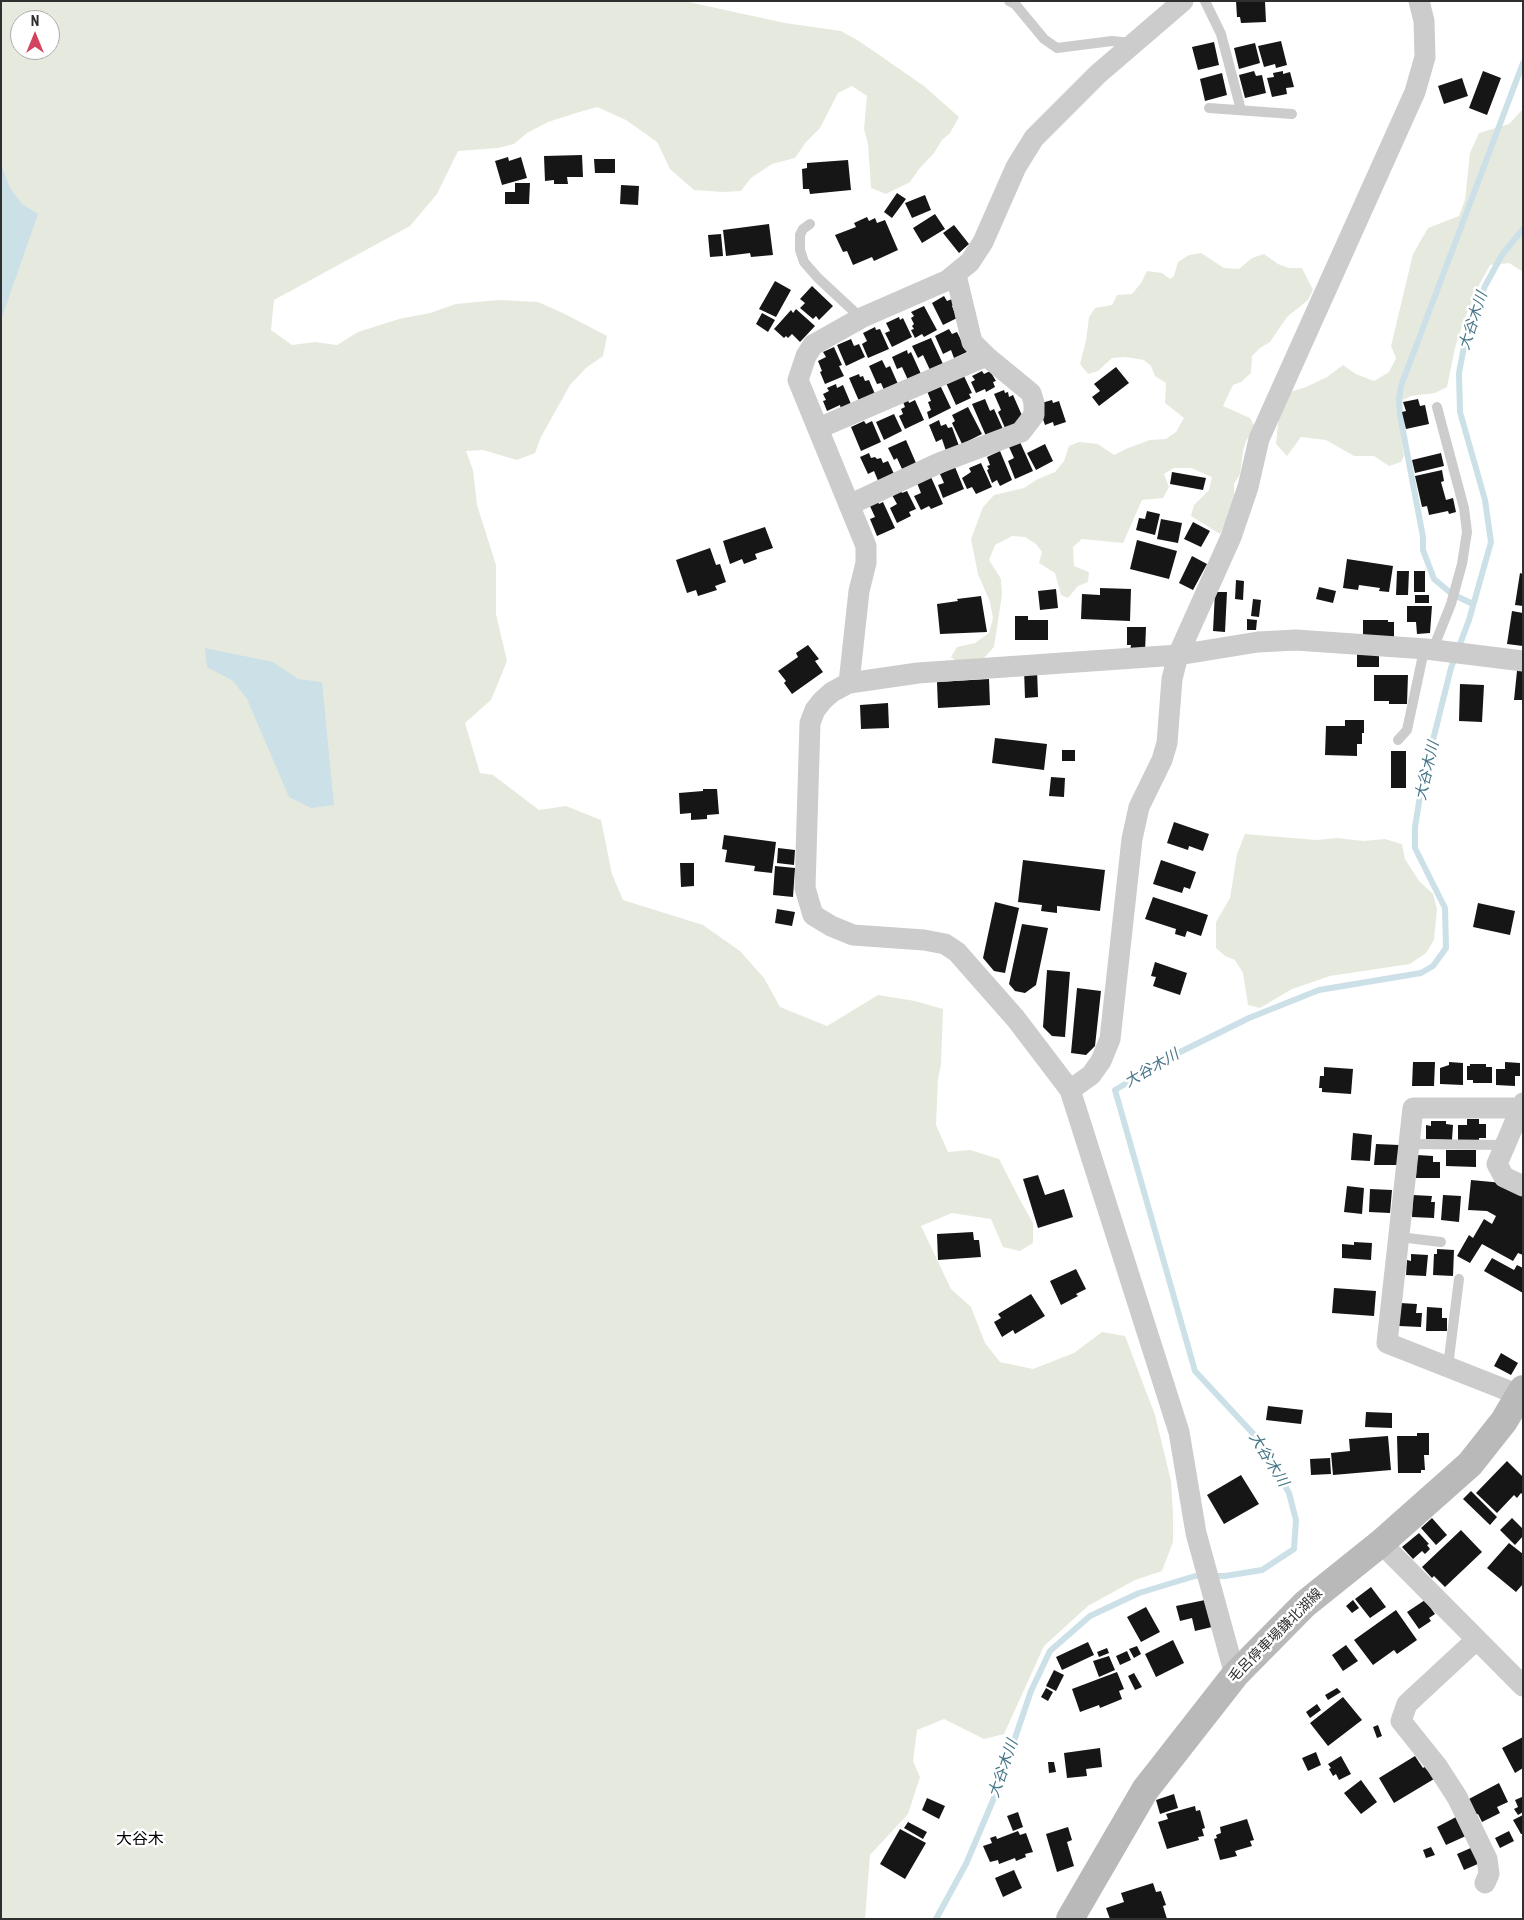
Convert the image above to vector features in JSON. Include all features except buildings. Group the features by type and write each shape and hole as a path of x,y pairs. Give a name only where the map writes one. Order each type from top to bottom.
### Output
{"main road":[{"name":"毛呂停車場鎌北湖線","path":"1070,1919 1145,1790 1235,1675 1305,1604 1381,1543 1470,1464 1504,1421 1521,1392"}],"street":[{"path":"849,682 859,591 866,563 866,546 798,380 806,356 813,345 861,318 948,280 970,262 983,242 1016,167 1034,138 1098,74 1184,1"},
{"path":"1070,1090 1091,1075 1101,1061 1110,1039 1132,839 1140,807 1162,760 1167,743 1172,679 1178,654 1231,537 1248,487 1259,439 1416,92 1425,56 1424,21 1419,1"},
{"path":"849,505 939,463 1021,432 1034,415 1034,403 1031,393 972,342 956,275"},
{"path":"819,428 986,356"},
{"path":"1235,1675 1196,1533 1179,1432 1070,1090 1016,1019 958,952 945,944 924,940 853,935 831,926 813,914 805,888 810,723 815,710 822,701 832,692 849,682 918,673 1178,654 1258,642 1296,640 1434,650 1523,661"},
{"path":"1521,1392 1386,1342 1413,1108 1522,1106 1497,1164 1504,1177 1523,1186"},
{"path":"1381,1543 1523,1686"},
{"path":"1476,1640 1407,1704 1401,1721 1437,1766 1457,1797 1487,1859 1489,1874 1485,1883"}],"lane":[{"path":"1009,1 1015,4 1044,39 1057,48 1112,41 1134,43"},
{"path":"1205,1 1221,34 1241,110"},
{"path":"1209,108 1292,114"},
{"path":"810,224 803,229 800,235 800,250 804,262 818,278 861,318"},
{"path":"1398,740 1407,730 1423,654 1434,650 1451,604 1462,564 1467,532 1464,508 1438,407"},
{"path":"1409,1144 1506,1144"},
{"path":"1399,1237 1441,1242"},
{"path":"1448,1366 1459,1279"}],"shaded area":[{"path":"1,1 684,1 785,23 841,31 859,41 924,86 959,117 950,133 942,140 934,153 910,182 886,194 871,188 868,144 864,129 867,96 852,86 838,93 820,128 806,142 795,158 772,164 751,178 741,191 694,190 670,169 657,142 626,120 597,107 576,113 548,122 527,133 514,144 498,148 458,151 437,194 410,226 274,300 271,330 292,345 315,342 337,345 358,332 399,319 430,313 456,304 499,300 538,302 607,336 603,356 586,368 570,385 541,437 535,453 517,460 483,450 466,451 473,470 477,505 496,565 496,614 507,661 491,700 465,723 480,773 493,775 539,810 566,806 601,820 612,874 623,900 703,925 740,951 764,978 780,1007 827,1026 878,995 915,1001 943,1009 936,1125 948,1152 970,1150 999,1159 1033,1223 1033,1243 1020,1251 1003,1247 991,1219 952,1213 921,1226 951,1289 971,1307 985,1343 1000,1362 1033,1369 1074,1353 1102,1332 1125,1336 1155,1415 1171,1481 1173,1515 1173,1542 1162,1571 1135,1580 1088,1606 1044,1646 1004,1734 984,1739 944,1719 917,1730 913,1761 920,1777 908,1814 870,1855 865,1919 1,1919"},
{"path":"1523,109 1523,272 1509,263 1490,265 1464,320 1455,348 1447,387 1435,393 1411,396 1397,403 1404,456 1401,462 1389,466 1374,456 1354,456 1326,440 1301,437 1287,456 1276,444 1279,414 1290,392 1327,377 1343,365 1356,374 1374,381 1389,372 1396,358 1391,346 1413,254 1428,228 1459,216 1465,200 1470,153 1479,133 1509,124"},
{"path":"1,164 10,188 22,204 38,214 1,320"},
{"path":"1201,253 1224,268 1239,269 1252,258 1264,254 1278,264 1289,268 1302,268 1313,290 1308,300 1287,317 1270,342 1252,356 1251,373 1241,382 1233,385 1223,406 1250,418 1255,427 1246,441 1240,474 1234,484 1234,505 1220,534 1191,516 1194,505 1209,490 1212,477 1191,468 1174,468 1164,474 1169,487 1163,498 1142,500 1123,543 1082,539 1073,547 1074,566 1089,572 1088,582 1078,586 1068,598 1061,595 1055,573 1039,563 1042,552 1036,544 1025,537 1012,536 995,545 989,560 1001,579 1002,595 994,647 984,658 957,662 951,657 957,647 975,643 989,633 993,618 990,602 978,574 971,539 983,507 994,495 1024,488 1038,479 1055,472 1064,461 1069,446 1079,442 1098,444 1114,455 1150,440 1166,439 1176,432 1184,418 1165,403 1166,383 1155,376 1151,366 1144,360 1125,357 1112,358 1098,371 1088,374 1080,364 1086,341 1089,317 1095,308 1112,305 1117,295 1132,294 1141,283 1147,271 1162,273 1170,279 1174,276 1178,262 1189,255"},
{"path":"205,648 273,662 298,679 322,682 334,805 311,808 289,797 247,699 233,681 207,667"},
{"path":"1245,834 1317,840 1337,838 1363,841 1385,839 1402,844 1405,859 1419,881 1433,894 1437,909 1434,940 1426,953 1410,964 1330,976 1292,989 1260,1008 1248,1005 1243,973 1235,960 1225,956 1216,948 1216,922 1230,898 1237,854"}],"waterway":[{"path":"1473,604 1452,594 1434,579 1423,550 1423,537 1400,415 1399,399 1401,386 1523,63"},
{"name":"大谷木川","path":"936,1919 966,1864 997,1791 1031,1691 1050,1651 1090,1616 1139,1593 1195,1576 1225,1576 1262,1570 1294,1549 1296,1520 1289,1493 1259,1440 1195,1371 1115,1090 1172,1056 1249,1018 1319,990 1421,973 1433,966 1446,948 1445,908 1415,848 1415,827 1422,784 1451,668 1469,620 1491,542 1485,500 1460,412 1459,373 1467,331 1485,286 1502,255 1523,229"}],"district":[{"name":"大谷木","path":"140,1840"}]}
